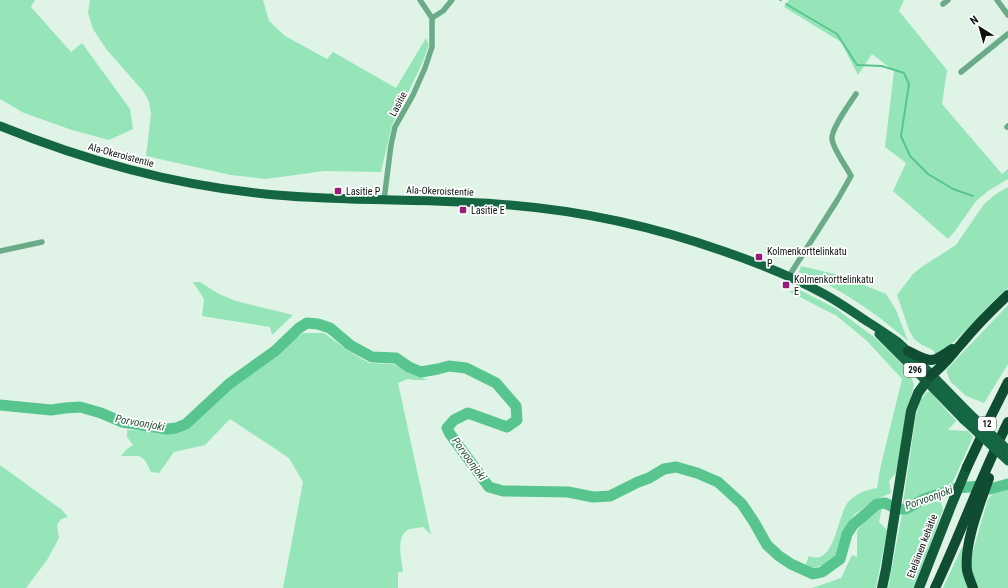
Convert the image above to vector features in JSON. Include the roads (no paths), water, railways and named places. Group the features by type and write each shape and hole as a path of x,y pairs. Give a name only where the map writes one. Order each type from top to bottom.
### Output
{"highway":[{"path":"882,588 902,474 911,411 918,393 929,378 950,358 962,342 1008,295"},
{"path":"908,352 925,360 933,360 938,359 962,342"},
{"name":"Eteläinen kehätie","path":"919,588 967,467 1008,382"},
{"name":"12","path":"935,588 975,505 1008,422"},
{"path":"991,466 1008,433"},
{"path":"973,588 967,571 967,557 973,529 975,505"}],"main road":[{"name":"Ala-Okeroistentie","path":"0,126 78,155 136,172 215,188 277,195 339,199 509,204 609,219 671,234 708,246 789,276 840,303 897,341 929,378 1008,461"},
{"name":"Ala-Okeroistentie","path":"866,320 891,347 929,378"},
{"name":"Ala-Okeroistentie","path":"966,416 1008,450"}],"street":[{"path":"420,0 432,18 443,11 452,0"},
{"path":"997,0 1008,15"},
{"name":"Lasitie","path":"384,200 391,145 396,128 413,95 432,47 432,18"},
{"path":"961,72 1008,34"},
{"path":"789,276 851,176 834,145 832,137 842,115 856,94"},
{"path":"0,251 42,242"}],"waterway":[{"path":"786,4 837,34 857,65 882,66 904,73 909,84 901,136 910,156 928,174 953,189 973,196"},
{"name":"Porvoonjoki","path":"0,405 51,410 80,407 101,413 122,422 167,429 176,428 186,424 229,384 275,351 299,328 307,323 318,324 330,328 350,345 372,357 396,358 409,367 421,372 449,366 466,368 496,383 516,406 517,420 507,427 468,413 454,420 447,428 489,487 503,491 568,492 593,497 610,496 649,478 664,469 676,467 697,473 718,482 742,504 767,545 791,564 813,574 822,572 840,559 847,534 853,525 877,504 885,503 897,509 906,509 924,499 957,488 980,486 990,489 1008,484"}],"place":[{"name":"Lasitie P","path":"338,191"},
{"name":"Lasitie E","path":"463,210"},
{"name":"Kolmenkorttelinkatu P","path":"759,257"},
{"name":"Kolmenkorttelinkatu E","path":"786,285"}]}
